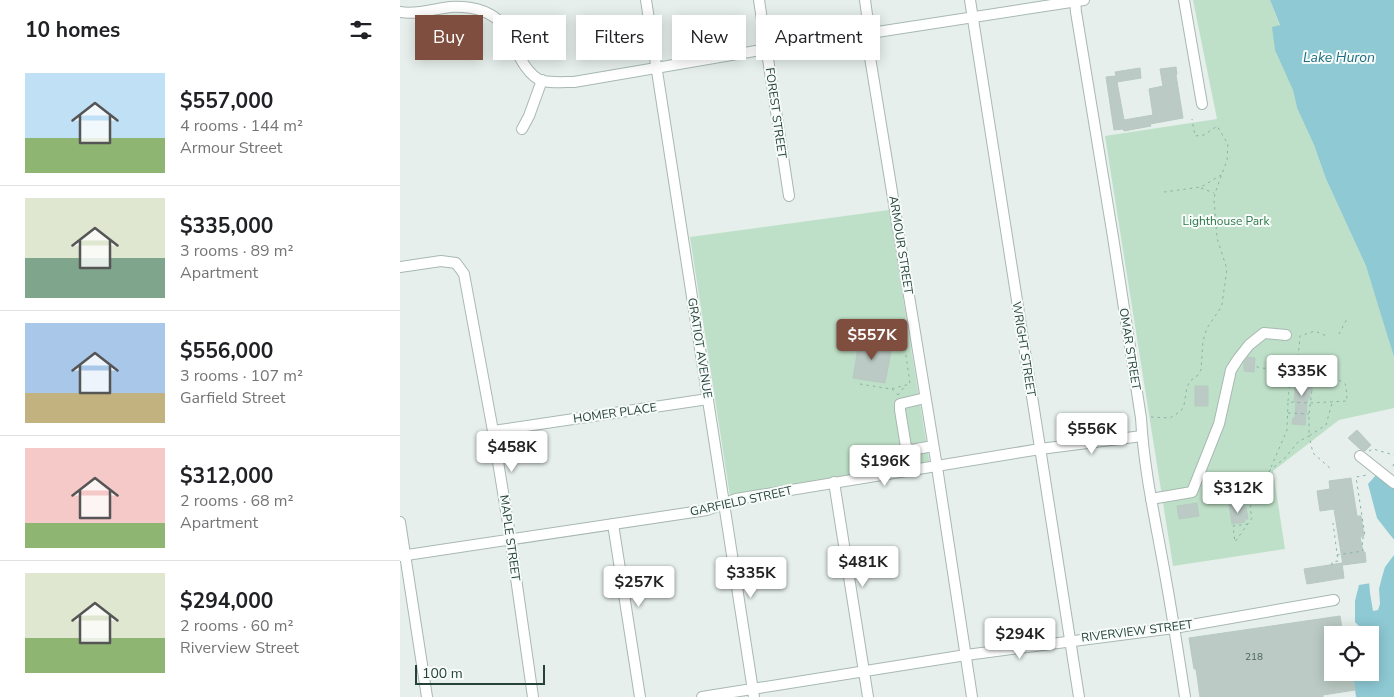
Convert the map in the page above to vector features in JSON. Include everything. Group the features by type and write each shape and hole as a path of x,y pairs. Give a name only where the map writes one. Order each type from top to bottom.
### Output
{"street":[{"name":"GRATIOT AVENUE","path":"646,0 753,693"},
{"name":"FOREST STREET","path":"759,0 761,15"},
{"name":"ARMOUR STREET","path":"865,0 867,15"},
{"name":"WRIGHT STREET","path":"970,0 1079,697"},
{"path":"880,32 1078,0"},
{"name":"OMAR STREET","path":"1078,0 1076,12 1141,418 1151,500 1185,697"},
{"path":"1184,0 1202,104"},
{"path":"400,12 418,13 450,7 463,7 488,13 503,25 528,70 542,80 574,82 756,51"},
{"name":"FOREST STREET","path":"769,60 789,196"},
{"name":"ARMOUR STREET","path":"870,60 934,446 972,697"},
{"path":"522,129 529,116 542,80"},
{"name":"MAPLE STREET","path":"400,267 440,261 456,263 466,280 493,431 534,697"},
{"path":"1151,500 1192,492 1219,424 1231,370 1249,345 1264,333 1286,335"},
{"path":"925,398 900,404 906,447 911,450 934,446"},
{"name":"HOMER PLACE","path":"493,431 708,399"},
{"name":"GARFIELD STREET","path":"403,556 706,510 736,499 834,482 1040,449 1142,436"},
{"path":"1360,456 1394,483"},
{"path":"834,482 868,697"},
{"path":"400,522 403,556 427,697"},
{"path":"613,524 640,697"},
{"name":"RIVERVIEW STREET","path":"702,697 753,693 966,655 1174,628 1334,600"}],"path":[{"path":"1141,418 1170,418 1181,411 1187,387 1201,370 1203,341 1207,328 1222,304 1226,264 1217,238 1215,193 1227,160 1228,144 1218,126 1204,135 1195,136 1192,119"},
{"path":"1164,192 1201,187 1222,174"},
{"path":"1201,187 1215,193"},
{"path":"1338,334 1347,319"},
{"path":"898,396 906,385 910,384 902,327"},
{"path":"1297,370 1300,336 1315,332 1329,337"},
{"path":"877,338 905,342"},
{"path":"1278,363 1278,369"},
{"path":"1254,366 1312,372 1329,379 1339,380 1346,385 1347,401 1310,404 1288,402"},
{"path":"1248,524 1233,526 1235,542 1244,530 1248,524 1252,518 1250,507 1269,472 1287,430 1291,370"},
{"path":"1312,372 1313,382 1309,414 1309,436 1312,453 1332,470"},
{"path":"860,384 891,389 906,385"},
{"path":"1289,386 1295,386"},
{"path":"1269,472 1284,459 1298,442 1326,425 1333,402"},
{"path":"1288,413 1309,414"},
{"path":"1360,456 1373,449 1394,455"},
{"path":"1394,464 1392,467 1394,469"},
{"path":"1337,555 1363,551 1362,538 1365,536 1356,477"},
{"path":"1247,513 1251,512"},
{"path":"1247,516 1251,515"},
{"path":"1332,565 1332,562 1338,561 1333,523"}],"green space":[{"name":"Lighthouse Park","path":"1193,0 1270,0 1280,26 1297,108 1314,145 1326,179 1366,266 1382,316 1394,357 1394,408 1339,420 1273,471 1285,549 1173,566 1105,136 1217,119"},
{"path":"889,210 930,466 730,496 690,237"}],"water":[{"name":"Lake Huron","path":"1270,0 1394,0 1394,357 1366,266 1326,179 1314,145 1297,108 1293,90 1275,50 1272,27 1280,25"},
{"path":"1377,474 1394,478 1394,540 1377,518 1368,484"},
{"path":"1394,543 1394,697 1356,697 1354,681 1379,681 1379,626 1359,626 1355,622 1355,601 1359,585 1371,583"}],"pier":[{"path":"1391,536 1394,540 1394,555 1385,567 1382,577 1379,589 1380,604 1378,610 1373,611 1369,581 1382,550 1392,541 1389,538"}],"building":[{"path":"1176,67 1183,118 1124,131 1123,129 1114,130 1106,77 1116,76 1115,72 1140,68 1141,78 1117,82 1124,120 1153,115 1149,89 1163,86 1160,69"},
{"path":"860,336 873,338 872,343 892,346 885,383 853,378"},
{"path":"1248,357 1255,358 1254,372 1244,371 1244,362"},
{"path":"1296,372 1310,373 1312,392 1310,391 1310,398 1308,398 1305,425 1292,424 1293,418 1295,418"},
{"path":"1195,386 1208,386 1208,406 1195,406"},
{"path":"1357,430 1371,445 1365,451 1348,438"},
{"path":"1351,478 1357,516 1361,516 1364,536 1360,537 1366,562 1343,565 1334,509 1320,511 1317,491 1330,489 1329,481"},
{"path":"1197,503 1199,516 1179,519 1177,506"},
{"path":"1243,504 1243,507 1246,507 1248,519 1244,519 1245,522 1232,524 1229,505"},
{"path":"1342,563 1344,578 1307,584 1304,569"},
{"path":"1340,616 1342,626 1324,626 1324,681 1354,681 1355,690 1323,695 1323,697 1200,697 1189,638"}]}
